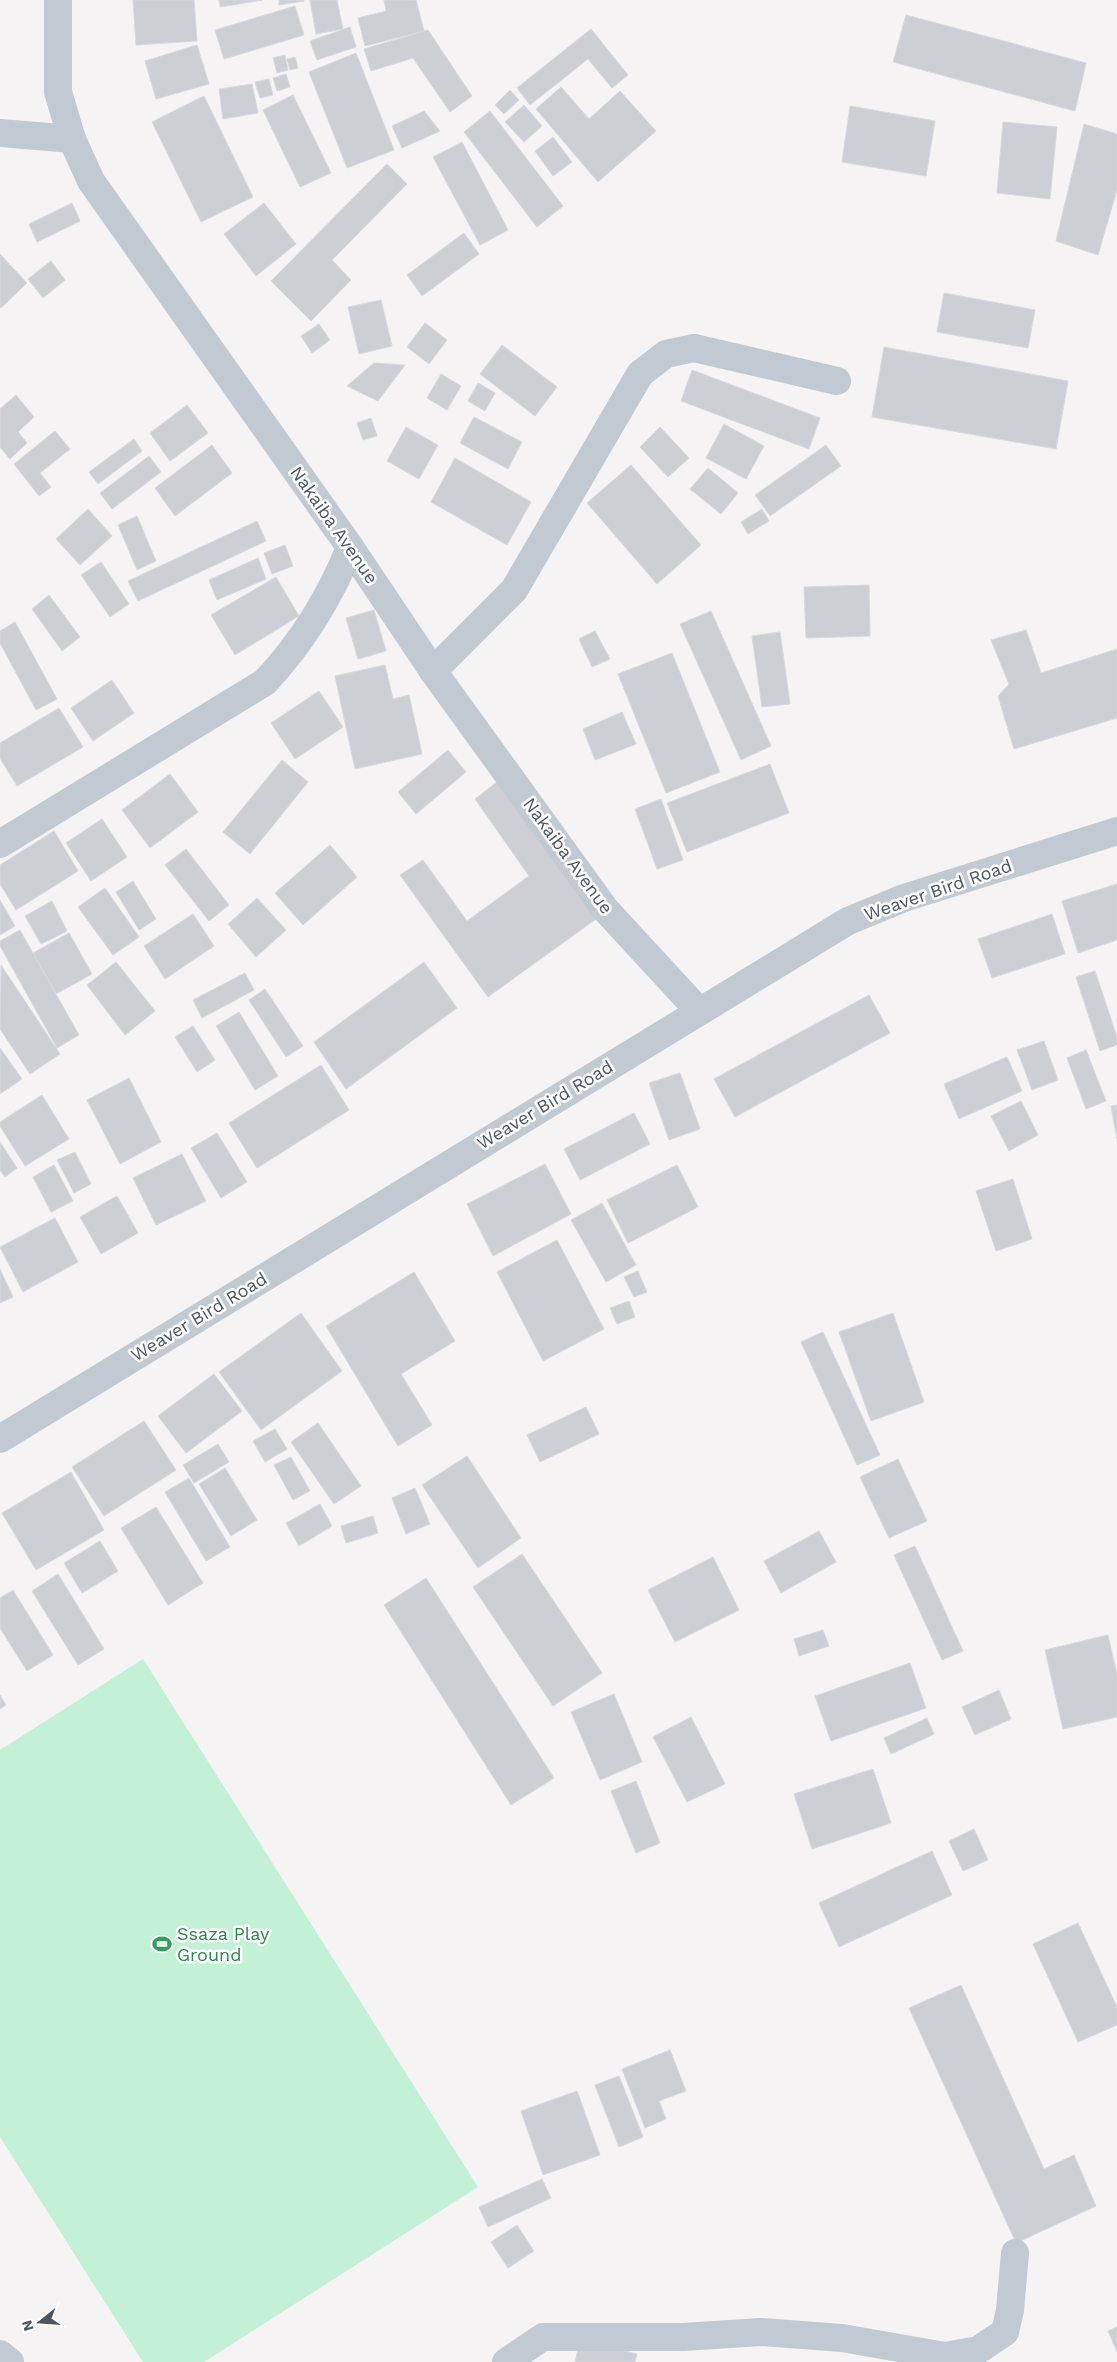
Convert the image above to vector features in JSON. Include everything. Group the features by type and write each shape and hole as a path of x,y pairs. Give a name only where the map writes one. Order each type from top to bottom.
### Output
{"street":[{"name":"Nakaiba Avenue","path":"58,0 58,92 72,139 91,181 350,548 434,671 606,909 698,1011"},
{"path":"0,133 72,139"},
{"path":"434,671 514,590 640,374 666,354 694,348 837,381"},
{"path":"0,844 265,682 289,656 343,567 350,548"},
{"name":"Weaver Bird Road","path":"0,1438 848,921 904,898 1117,831"},
{"path":"506,2362 543,2336 683,2336 761,2332 842,2338 945,2356 978,2350 1005,2332 1010,2310 1015,2253"},
{"path":"0,2354 10,2362"}],"green space":[{"name":"Ssaza Play Ground","path":"143,1659 478,2187 204,2362 143,2362 0,2137 0,1750"}],"building":[{"path":"133,0 194,0 197,41 136,45"},
{"path":"219,0 263,0 220,7"},
{"path":"279,0 304,0 304,1 279,5"},
{"path":"310,0 337,0 343,29 316,34"},
{"path":"384,0 416,0 424,31 365,46 358,18 386,11"},
{"path":"295,6 304,35 224,59 215,30"},
{"path":"906,15 1086,63 1075,111 893,62"},
{"path":"350,27 356,47 317,60 310,41"},
{"path":"591,29 628,75 612,88 588,59 530,105 517,88"},
{"path":"428,30 472,96 450,112 413,58 371,71 364,49"},
{"path":"197,45 209,84 156,99 145,61"},
{"path":"356,53 394,150 347,168 309,72"},
{"path":"285,55 288,70 277,73 273,58"},
{"path":"295,57 298,68 290,70 287,59"},
{"path":"286,74 290,87 277,91 273,78"},
{"path":"269,79 273,95 260,98 255,82"},
{"path":"252,84 258,113 223,119 219,89"},
{"path":"561,87 589,119 620,91 656,131 598,182 536,109"},
{"path":"510,90 519,100 504,114 495,105"},
{"path":"293,95 331,173 300,187 263,110"},
{"path":"204,96 253,197 201,222 152,122"},
{"path":"524,105 542,126 524,142 505,122"},
{"path":"850,106 935,121 926,176 842,162"},
{"path":"424,111 440,131 402,148 392,126"},
{"path":"490,111 563,206 537,227 464,132"},
{"path":"1003,122 1057,127 1050,199 997,193"},
{"path":"1084,124 1117,134 1117,190 1098,255 1056,241"},
{"path":"553,137 572,162 553,176 535,151"},
{"path":"462,142 508,230 480,245 433,157"},
{"path":"387,164 407,184 332,260 351,280 311,321 271,281"},
{"path":"72,203 80,221 37,242 29,224"},
{"path":"264,203 296,244 256,276 224,234"},
{"path":"464,233 479,254 422,296 407,275"},
{"path":"0,254 27,283 1,308 0,307"},
{"path":"51,261 65,280 43,298 28,279"},
{"path":"944,293 1035,310 1028,348 937,332"},
{"path":"381,300 392,346 359,354 348,307"},
{"path":"425,323 447,340 429,364 407,347"},
{"path":"319,324 330,340 312,353 301,336"},
{"path":"502,345 557,387 535,416 480,374"},
{"path":"884,347 1068,381 1056,449 872,417"},
{"path":"374,363 405,365 378,401 347,386"},
{"path":"692,370 820,418 809,449 681,401"},
{"path":"441,374 461,386 447,410 427,398"},
{"path":"478,383 495,393 485,411 468,401"},
{"path":"16,395 34,417 18,432 27,443 10,459 0,447 0,409"},
{"path":"187,405 208,433 170,461 150,433"},
{"path":"474,417 522,442 508,469 460,443"},
{"path":"371,418 377,436 363,440 357,423"},
{"path":"724,424 764,446 746,479 706,458"},
{"path":"406,427 438,445 419,479 387,461"},
{"path":"660,427 689,458 668,477 640,447"},
{"path":"55,431 70,449 40,473 51,487 39,496 14,464"},
{"path":"134,439 142,451 98,484 89,472"},
{"path":"212,445 232,473 175,516 155,488"},
{"path":"826,445 841,466 770,516 755,495"},
{"path":"149,456 161,472 112,509 100,493"},
{"path":"455,458 531,502 507,545 431,502"},
{"path":"631,465 701,545 657,584 587,503"},
{"path":"708,468 738,493 721,514 690,489"},
{"path":"88,509 112,536 80,565 56,539"},
{"path":"762,509 769,521 748,534 741,522"},
{"path":"137,516 156,561 137,570 118,525"},
{"path":"257,521 266,541 138,601 128,581"},
{"path":"285,545 293,566 272,574 264,553"},
{"path":"258,558 266,579 217,600 209,580"},
{"path":"101,562 129,604 110,617 81,575"},
{"path":"276,577 299,616 235,655 211,615"},
{"path":"869,585 870,636 806,638 804,587"},
{"path":"49,595 80,637 62,651 32,609"},
{"path":"374,610 386,651 358,659 346,618"},
{"path":"711,611 771,746 741,760 680,624"},
{"path":"15,622 57,699 36,710 0,643 0,631"},
{"path":"1026,630 1041,673 1117,649 1117,718 1014,749 998,696 1009,684 991,640"},
{"path":"595,631 610,659 592,667 579,639"},
{"path":"780,632 790,704 762,707 752,636"},
{"path":"672,653 720,772 666,793 618,674"},
{"path":"385,665 393,699 409,695 422,754 355,769 335,676"},
{"path":"112,680 134,713 93,741 71,708"},
{"path":"319,691 343,727 295,759 271,723"},
{"path":"59,708 83,747 17,786 0,758 0,743"},
{"path":"622,712 636,744 595,760 583,729"},
{"path":"448,750 466,772 416,814 398,792"},
{"path":"282,760 308,782 250,854 223,832"},
{"path":"770,764 789,813 687,852 667,803"},
{"path":"170,774 198,812 150,848 122,810"},
{"path":"497,782 596,919 488,997 400,875 423,860 467,921 529,876 475,799"},
{"path":"661,799 683,860 657,869 635,809"},
{"path":"102,819 127,857 91,881 66,843"},
{"path":"54,831 78,871 16,910 0,884 0,865"},
{"path":"330,845 357,877 303,925 275,893"},
{"path":"186,849 229,905 209,921 165,865"},
{"path":"133,881 156,919 139,930 116,892"},
{"path":"1117,884 1117,940 1078,953 1062,901"},
{"path":"105,888 139,937 113,955 78,907"},
{"path":"257,898 286,930 256,957 228,924"},
{"path":"0,900 15,926 0,935"},
{"path":"52,901 67,931 41,944 25,916"},
{"path":"193,914 214,946 165,979 144,946"},
{"path":"1052,914 1065,954 992,978 978,939"},
{"path":"20,930 79,1035 57,1048 0,946 0,941"},
{"path":"69,933 92,974 56,994 33,953"},
{"path":"116,962 155,1011 125,1035 87,985"},
{"path":"424,962 457,1008 346,1089 314,1042"},
{"path":"1,965 60,1054 30,1074 0,1029"},
{"path":"1095,971 1117,1037 1117,1045 1100,1051 1076,977"},
{"path":"245,973 254,990 202,1018 193,1000"},
{"path":"265,989 303,1046 286,1057 249,1000"},
{"path":"869,995 890,1033 735,1117 714,1079"},
{"path":"239,1012 278,1076 255,1090 216,1026"},
{"path":"193,1026 215,1060 197,1072 175,1037"},
{"path":"1044,1041 1058,1080 1032,1090 1017,1050"},
{"path":"0,1048 22,1079 0,1094"},
{"path":"1086,1050 1106,1101 1086,1109 1067,1058"},
{"path":"1007,1057 1022,1091 959,1119 944,1084"},
{"path":"321,1065 349,1110 257,1168 229,1123"},
{"path":"680,1073 700,1129 669,1140 649,1083"},
{"path":"129,1078 161,1142 120,1164 87,1100"},
{"path":"42,1095 69,1139 25,1166 0,1126 0,1122"},
{"path":"1021,1101 1038,1135 1009,1151 991,1116"},
{"path":"1117,1105 1117,1139 1111,1106"},
{"path":"634,1113 650,1144 580,1180 564,1149"},
{"path":"217,1133 247,1182 221,1198 191,1148"},
{"path":"0,1142 17,1168 5,1177 0,1170"},
{"path":"75,1152 91,1184 74,1193 57,1160"},
{"path":"182,1154 206,1201 156,1225 133,1178"},
{"path":"545,1164 571,1214 493,1256 467,1204"},
{"path":"54,1165 73,1201 51,1212 33,1177"},
{"path":"677,1165 698,1207 628,1243 607,1200"},
{"path":"1013,1179 1032,1239 996,1251 976,1191"},
{"path":"117,1196 138,1233 101,1254 80,1217"},
{"path":"602,1203 636,1265 606,1282 571,1220"},
{"path":"55,1218 78,1262 23,1292 0,1247"},
{"path":"557,1240 604,1329 543,1361 497,1272"},
{"path":"0,1269 13,1297 0,1303"},
{"path":"638,1271 647,1292 634,1297 624,1277"},
{"path":"414,1272 455,1341 401,1374 432,1425 398,1446 326,1326"},
{"path":"629,1301 635,1317 617,1324 610,1308"},
{"path":"301,1313 342,1371 261,1430 219,1372"},
{"path":"893,1313 924,1402 871,1421 839,1332"},
{"path":"823,1332 880,1455 857,1465 801,1342"},
{"path":"214,1374 242,1411 186,1453 158,1416"},
{"path":"586,1407 599,1434 540,1462 527,1435"},
{"path":"144,1421 176,1470 104,1516 72,1467"},
{"path":"318,1423 361,1486 334,1504 291,1442"},
{"path":"275,1429 287,1449 265,1462 253,1441"},
{"path":"218,1444 229,1462 194,1483 183,1465"},
{"path":"467,1456 521,1538 478,1568 422,1485"},
{"path":"291,1457 310,1491 293,1500 274,1465"},
{"path":"898,1459 927,1521 889,1538 860,1477"},
{"path":"225,1468 257,1520 231,1536 199,1484"},
{"path":"71,1472 104,1530 36,1570 2,1513"},
{"path":"189,1478 230,1547 206,1561 165,1492"},
{"path":"415,1488 430,1524 406,1534 392,1498"},
{"path":"320,1504 332,1526 299,1546 286,1523"},
{"path":"156,1507 203,1583 168,1605 121,1528"},
{"path":"373,1516 378,1533 346,1543 341,1526"},
{"path":"819,1531 836,1562 781,1593 764,1561"},
{"path":"100,1541 118,1571 82,1593 64,1563"},
{"path":"915,1546 963,1651 942,1660 894,1555"},
{"path":"522,1554 602,1673 553,1706 473,1587"},
{"path":"713,1557 739,1610 675,1642 648,1590"},
{"path":"58,1574 104,1649 78,1665 32,1591"},
{"path":"426,1578 554,1778 511,1805 384,1605"},
{"path":"13,1590 53,1655 27,1671 0,1628 0,1598"},
{"path":"823,1630 829,1646 799,1656 794,1639"},
{"path":"1108,1635 1117,1675 1117,1717 1063,1729 1045,1650"},
{"path":"910,1663 926,1708 831,1741 815,1696"},
{"path":"999,1690 1011,1719 975,1735 962,1707"},
{"path":"614,1694 642,1762 600,1780 571,1712"},
{"path":"0,1695 6,1705 0,1709"},
{"path":"691,1717 725,1784 687,1802 653,1737"},
{"path":"927,1718 934,1734 891,1754 884,1738"},
{"path":"873,1769 891,1823 812,1849 794,1794"},
{"path":"636,1781 660,1843 636,1853 611,1791"},
{"path":"974,1829 988,1860 963,1871 949,1841"},
{"path":"932,1851 952,1895 839,1947 819,1903"},
{"path":"1078,1923 1117,2007 1117,2025 1078,2042 1033,1944"},
{"path":"961,1985 1044,2169 1074,2155 1096,2206 1016,2243 909,2008"},
{"path":"670,2050 686,2091 659,2101 666,2119 645,2128 622,2069"},
{"path":"619,2076 643,2137 619,2147 595,2085"},
{"path":"577,2091 600,2155 543,2175 521,2111"},
{"path":"542,2179 551,2198 488,2227 479,2207"},
{"path":"517,2225 534,2251 508,2268 491,2242"},
{"path":"1117,2327 1117,2352 1108,2331"},
{"path":"580,2340 637,2354 635,2362 575,2362"}],"place":[{"name":"Ssaza Play Ground","path":"162,1944"}]}
